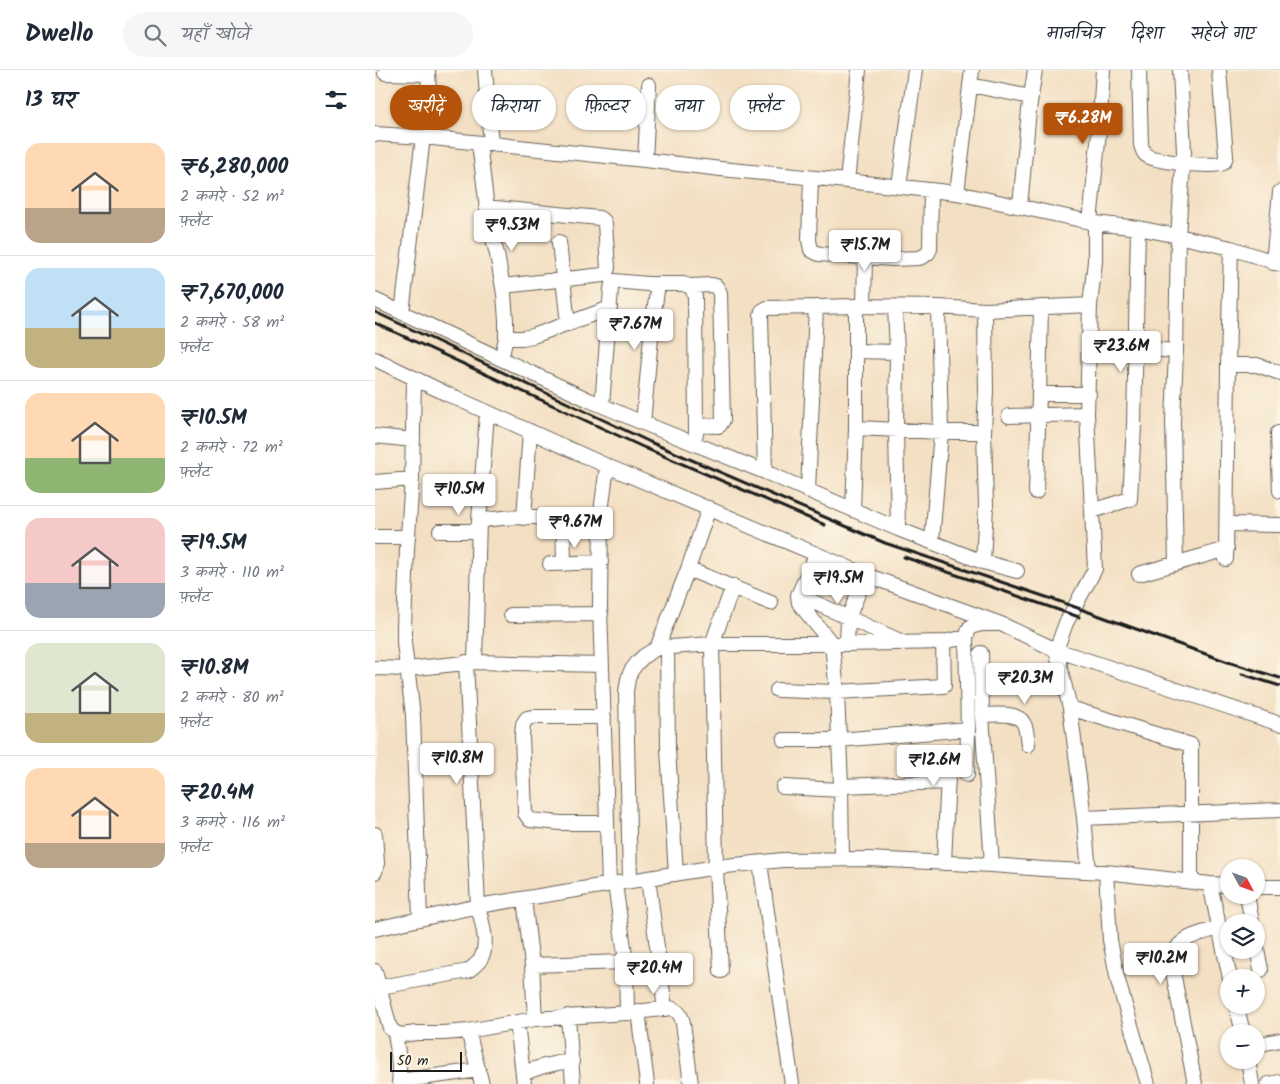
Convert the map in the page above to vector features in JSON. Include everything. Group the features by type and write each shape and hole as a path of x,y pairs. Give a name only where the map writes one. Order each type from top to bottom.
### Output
{"street":[{"path":"485,70 486,207 503,286 506,320 506,338 501,359"},
{"path":"847,181 859,70"},
{"path":"899,186 915,70"},
{"path":"957,193 972,70"},
{"path":"1020,206 1035,70"},
{"path":"1089,871 1069,708 1056,650 1066,623 1095,569 1087,414 1091,305 1095,262 1092,223 1103,70"},
{"path":"1139,70 1142,150 1146,156 1183,163 1216,165 1223,163 1226,156 1219,70"},
{"path":"1176,563 1173,422 1178,236 1183,163 1180,70"},
{"path":"385,73 428,72 427,137 402,313"},
{"path":"645,160 649,85"},
{"path":"970,85 1031,97"},
{"path":"375,134 427,137 957,193 1092,223 1138,228 1178,236 1231,248 1277,263 1280,192"},
{"path":"811,178 809,240 811,250 819,254 893,259 919,258 924,256 930,249 931,190"},
{"path":"486,207 602,219 605,224 608,268 603,275 503,286"},
{"path":"1092,511 1130,500 1134,425 1138,228"},
{"path":"559,242 568,324"},
{"path":"1139,574 1176,563 1226,554 1231,248"},
{"path":"853,509 857,428 856,351 865,257"},
{"path":"602,405 612,284 614,282 683,284 689,286 712,285 716,286 720,293 723,420 720,426 697,426"},
{"path":"643,423 658,284"},
{"path":"689,286 695,296 696,444"},
{"path":"375,300 643,423 983,562 1017,571"},
{"path":"765,472 761,315 762,311 767,308 860,306 985,310 1091,305"},
{"path":"808,491 816,307"},
{"path":"895,307 898,528"},
{"path":"932,541 941,432 938,307"},
{"path":"1036,492 1041,307"},
{"path":"506,338 528,337 610,308"},
{"path":"983,562 986,506 984,432 986,391 985,310"},
{"path":"1089,349 1136,348 1176,351"},
{"path":"856,351 897,352"},
{"path":"377,362 607,466 816,555 1001,624 1056,650 1280,724"},
{"path":"1228,365 1257,365 1280,373"},
{"path":"414,378 412,479 407,537 404,644 413,715 420,919"},
{"path":"1039,394 1089,394"},
{"path":"377,987 468,971 479,962 485,949 485,939 478,906 470,662 487,413"},
{"path":"1009,416 1087,414"},
{"path":"857,428 984,432"},
{"path":"524,518 530,431"},
{"path":"1278,434 1280,491"},
{"path":"375,436 413,440"},
{"path":"607,466 601,518 603,717 607,823 612,884 647,1084"},
{"path":"375,482 412,479"},
{"path":"676,874 662,647 709,508"},
{"path":"563,518 557,564 601,562"},
{"path":"440,530 479,526 489,519 601,518"},
{"path":"1227,524 1280,525"},
{"path":"375,537 407,537"},
{"path":"816,555 798,595 799,603 833,644 837,692 842,859"},
{"path":"688,569 771,603"},
{"path":"847,644 848,618 866,575"},
{"path":"721,971 716,867 712,644 733,586"},
{"path":"798,595 903,643"},
{"path":"511,615 601,614"},
{"path":"967,775 966,637 970,627 981,624 1001,624"},
{"path":"630,882 627,686 631,671 649,652 662,647 712,644 943,642 966,637"},
{"path":"777,690 837,692 944,686 943,642"},
{"path":"981,653 982,715 993,865"},
{"path":"375,668 407,669 470,662 602,665"},
{"path":"1069,708 1191,745 1191,882"},
{"path":"982,715 1012,715 1020,718 1024,722 1028,745"},
{"path":"603,717 532,716 527,718 523,724 525,813 530,820 561,823 607,823"},
{"path":"784,740 839,740 968,729"},
{"path":"944,863 949,752 967,752"},
{"path":"783,788 841,788 948,782"},
{"path":"1084,818 1280,810"},
{"path":"375,834 377,863 375,872"},
{"path":"375,929 478,906 716,867 760,864 783,860 842,859 993,865 1106,872 1220,885"},
{"path":"760,864 792,1084"},
{"path":"1106,872 1110,940 1118,981 1148,1084"},
{"path":"648,878 665,1009"},
{"path":"1210,884 1228,969"},
{"path":"1265,887 1280,887"},
{"path":"524,899 535,1018"},
{"path":"1195,1084 1172,967 1174,954 1180,945 1190,937 1219,928"},
{"path":"531,965 626,962"},
{"path":"375,971 377,987 390,1028 395,1034 400,1082 479,1070"},
{"path":"395,1034 443,1033 535,1018 670,1008 676,1010 681,1015 691,1084"},
{"path":"568,1016 573,1084"},
{"path":"517,1022 523,1079"},
{"path":"468,1030 483,1084"},
{"path":"1265,1043 1280,1040"},
{"path":"523,1079 536,1068 551,1063 572,1061"},
{"path":"1250,1069 1252,1084"},
{"path":"1269,1084 1280,1082"}],"railway":[{"path":"375,312 650,442 885,543 1061,602 1228,662 1280,678"},
{"path":"375,323 645,448 825,525"},
{"path":"904,557 1079,617"},
{"path":"1242,674 1280,686"}]}
